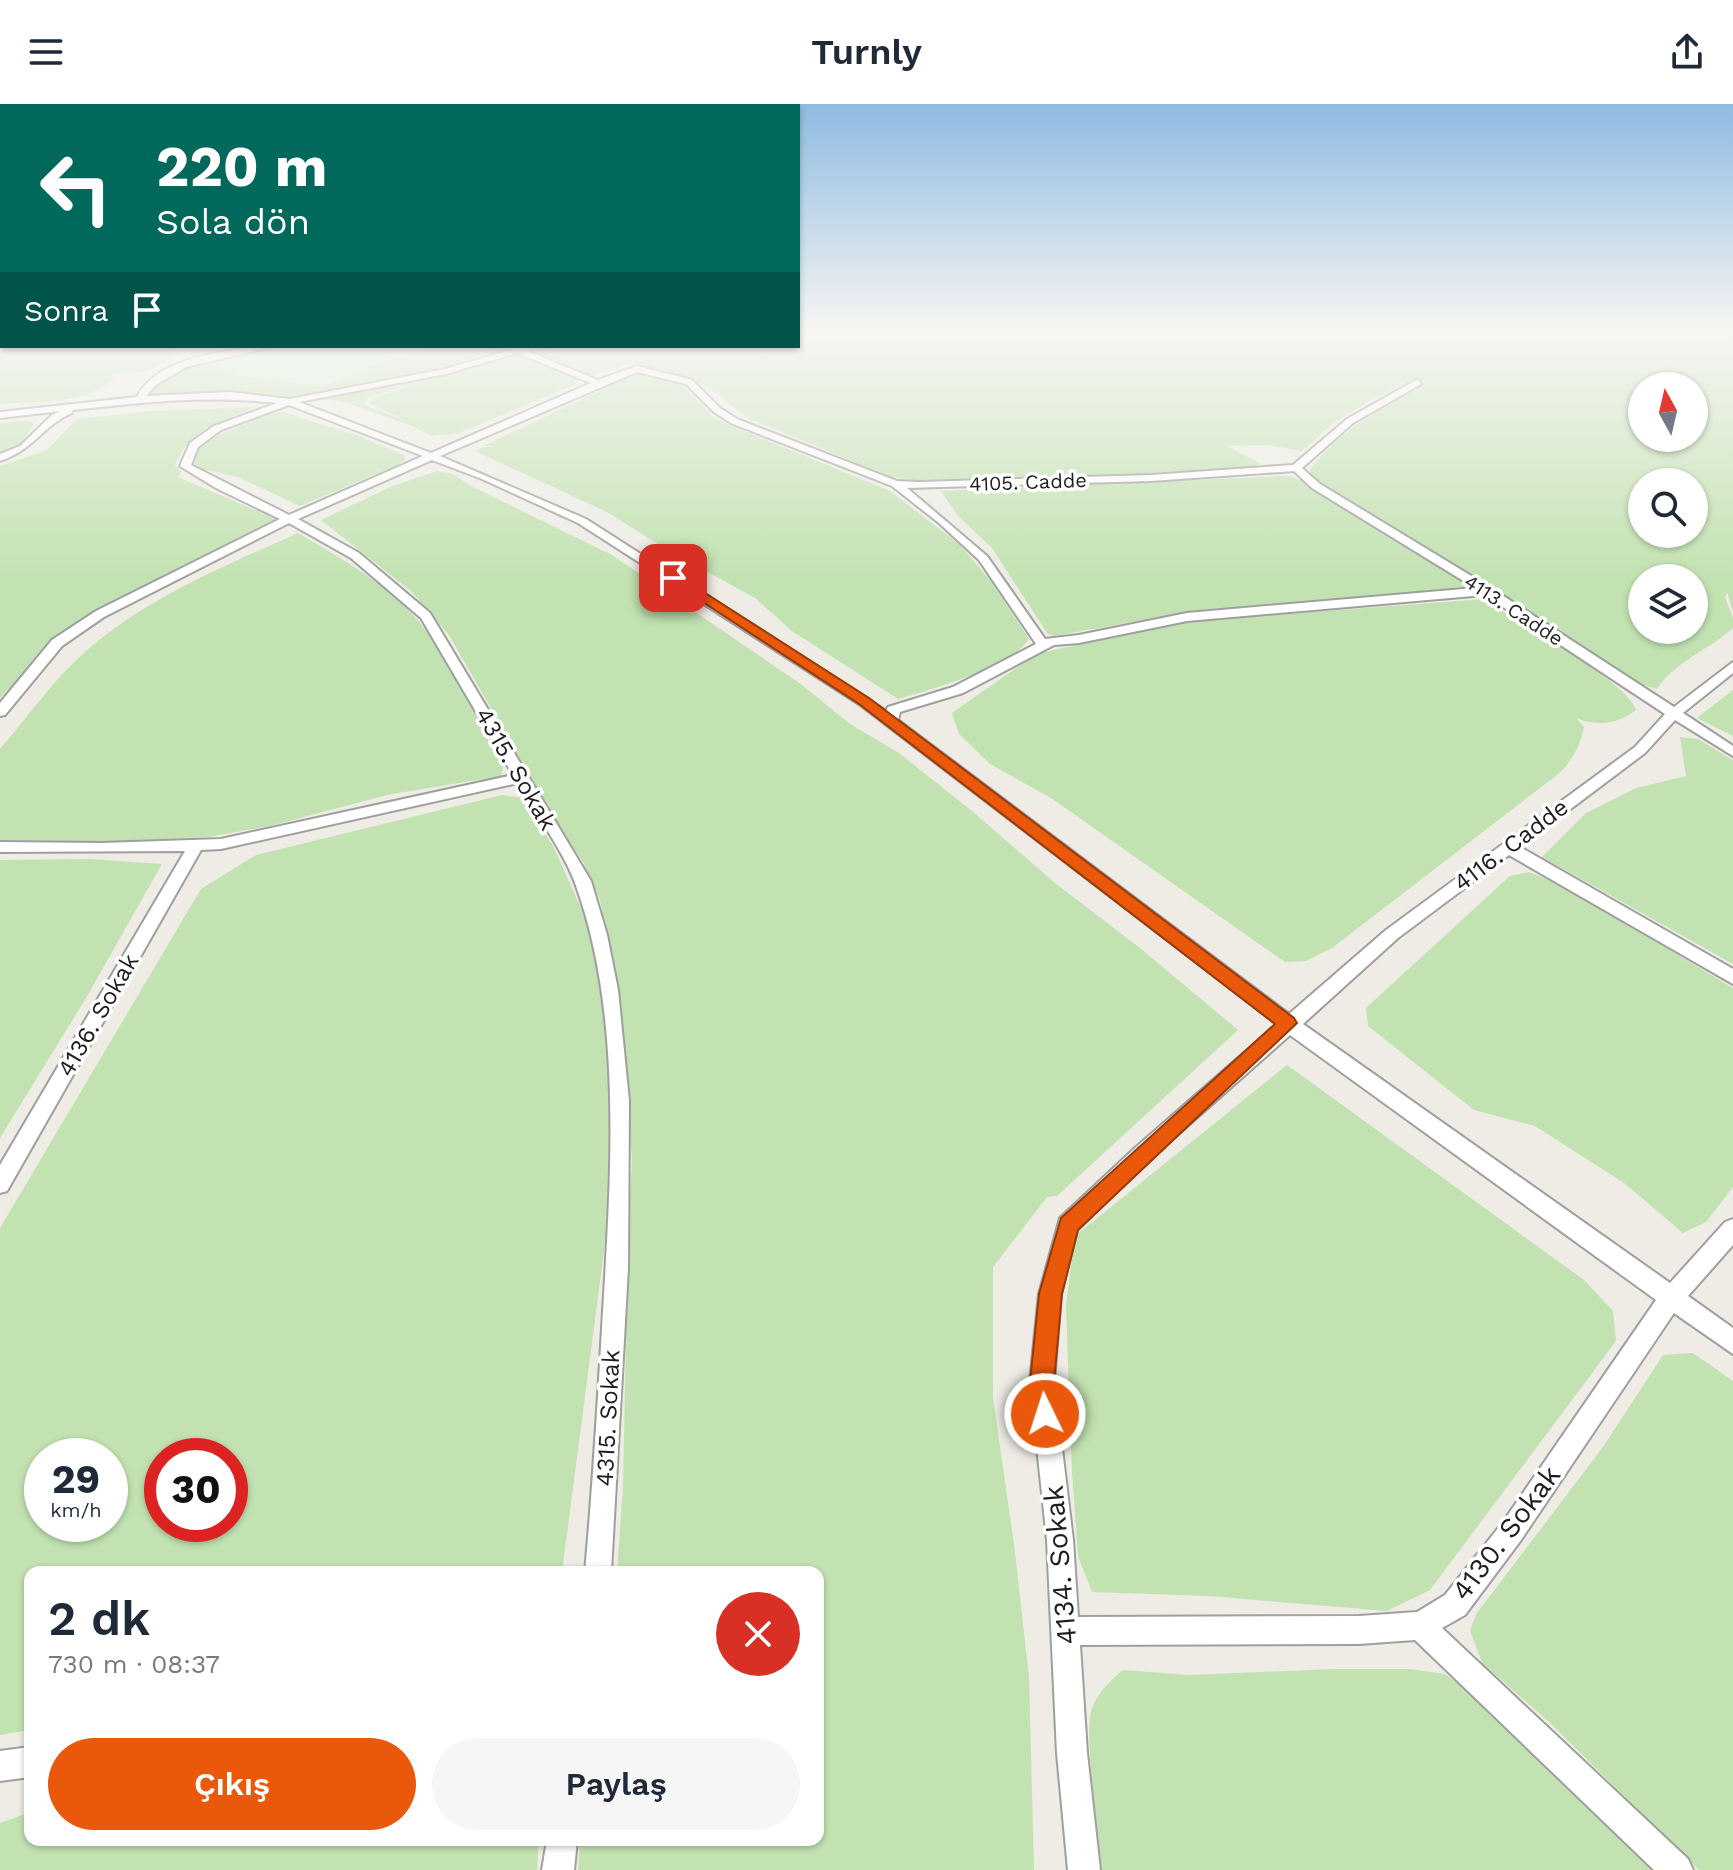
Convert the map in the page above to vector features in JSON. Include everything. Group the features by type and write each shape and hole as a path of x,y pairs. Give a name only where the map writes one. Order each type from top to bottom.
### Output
{"street":[{"path":"0,458 30,443 61,414"},
{"name":"4315. Sokak","path":"252,414 213,429 197,439 185,454 185,466 218,487 332,540 390,582 426,616 583,881 599,929 620,1071 621,1191 598,1566"},
{"path":"323,414 486,477 582,521 864,701 1288,1023 1733,1342"},
{"path":"0,712 57,643 100,614 288,519 526,414"},
{"name":"4105. Cadde","path":"724,414 896,484 1166,478 1296,468"},
{"path":"1296,468 1361,414"},
{"name":"4113. Cadde","path":"1296,468 1316,486 1487,591 1672,715 1733,752"},
{"path":"896,484 983,558 1042,644"},
{"path":"891,723 893,710 958,690 1007,666 1042,644 1187,617 1487,591"},
{"name":"4116. Cadde","path":"1288,1023 1392,934 1640,750 1672,715 1733,666"},
{"path":"0,847 221,844 520,778"},
{"name":"4136. Sokak","path":"0,1184 196,845"},
{"path":"1508,847 1733,977"},
{"name":"4134. Sokak","path":"1084,1870 1072,1753 1067,1631 1042,1382 1050,1294 1068,1225 1288,1023"},
{"name":"4130. Sokak","path":"1067,1631 1359,1630 1420,1626 1455,1605 1503,1543 1672,1297 1733,1229"},
{"path":"1420,1626 1677,1870"},
{"path":"0,1766 24,1763"},
{"path":"558,1870 561,1846"}],"green space":[{"path":"120,414 238,414 208,428 189,442 175,465 181,472 178,477 276,519 121,597 71,626 0,698 0,466 47,450 77,419"},
{"path":"291,414 359,436 404,455 406,459 300,506 238,477 202,469 192,462 201,443 265,415"},
{"path":"379,414 389,414 411,423 392,414 503,414 459,433 431,436"},
{"path":"550,414 711,414 715,419 890,491 960,545 990,580 1029,639 1019,650 988,668 949,684 898,699 792,631 755,598 664,548 607,512 477,452 480,448 494,446 484,446"},
{"path":"743,414 1347,414 1301,451 1269,445 1227,446 1259,463 1257,466 1180,473 915,480 891,477"},
{"path":"1373,414 1628,414 1628,452 1708,452 1708,414 1733,414 1733,612 1727,592 1725,597 1733,618 1733,628 1673,671 1657,689 1640,684 1311,476 1310,470 1345,434"},
{"path":"28,420 34,424 18,446 0,454 0,423"},
{"path":"437,471 452,474 612,555 802,685 850,724 899,753 1238,1030 1057,1196 1047,1197 993,1267 993,1398 1029,1677 1034,1870 578,1870 580,1846 824,1846 824,1566 617,1566 623,1487 632,1161 622,1027 600,900 583,862 559,827 449,635 411,591 321,520 390,487"},
{"path":"1288,476 1298,479 1466,582 1464,587 1397,597 1199,610 1054,636 1047,633 992,548 958,516 941,491"},
{"path":"298,533 384,588 426,631 503,767 501,776 387,795 270,826 208,837 103,842 0,840 0,749 73,663 109,632 160,599"},
{"path":"1484,599 1592,668 1628,698 1636,710 1607,723 1576,718 1584,727 1580,742 1571,760 1557,775 1332,948 1306,961 1285,962 1051,798 990,764 959,734 952,713 1036,654 1180,622"},
{"path":"1733,690 1733,736 1697,718"},
{"path":"1680,737 1698,739 1733,760 1733,964 1542,857 1586,813 1636,788 1686,776"},
{"path":"502,795 523,798 553,846 581,908 600,964 614,1070 613,1182 563,1566 24,1566 24,1731 0,1735 0,1228 201,889 256,855"},
{"path":"90,859 162,864 86,998 0,1138 0,860"},
{"path":"1529,872 1557,883 1733,988 1733,1187 1706,1222 1683,1233 1624,1183 1535,1126 1474,1110 1368,1026 1366,1008 1510,876"},
{"path":"1287,1065 1584,1280 1613,1311 1616,1341 1430,1590 1387,1611 1209,1596 1092,1592 1078,1556 1072,1472 1066,1305 1075,1236"},
{"path":"1693,1353 1733,1381 1733,1870 1699,1870 1549,1722 1482,1663 1470,1630 1477,1613 1603,1447 1663,1355"},
{"path":"1410,1669 1445,1674 1485,1704 1665,1870 1102,1870 1090,1762 1090,1721 1098,1697 1118,1674 1123,1670 1189,1675"},
{"path":"24,1814 24,1846 539,1846 537,1870 0,1870 0,1823"}],"route":[{"path":"673,578 864,701 1288,1023 1068,1225 1050,1294 1042,1382 1045,1414"}]}
